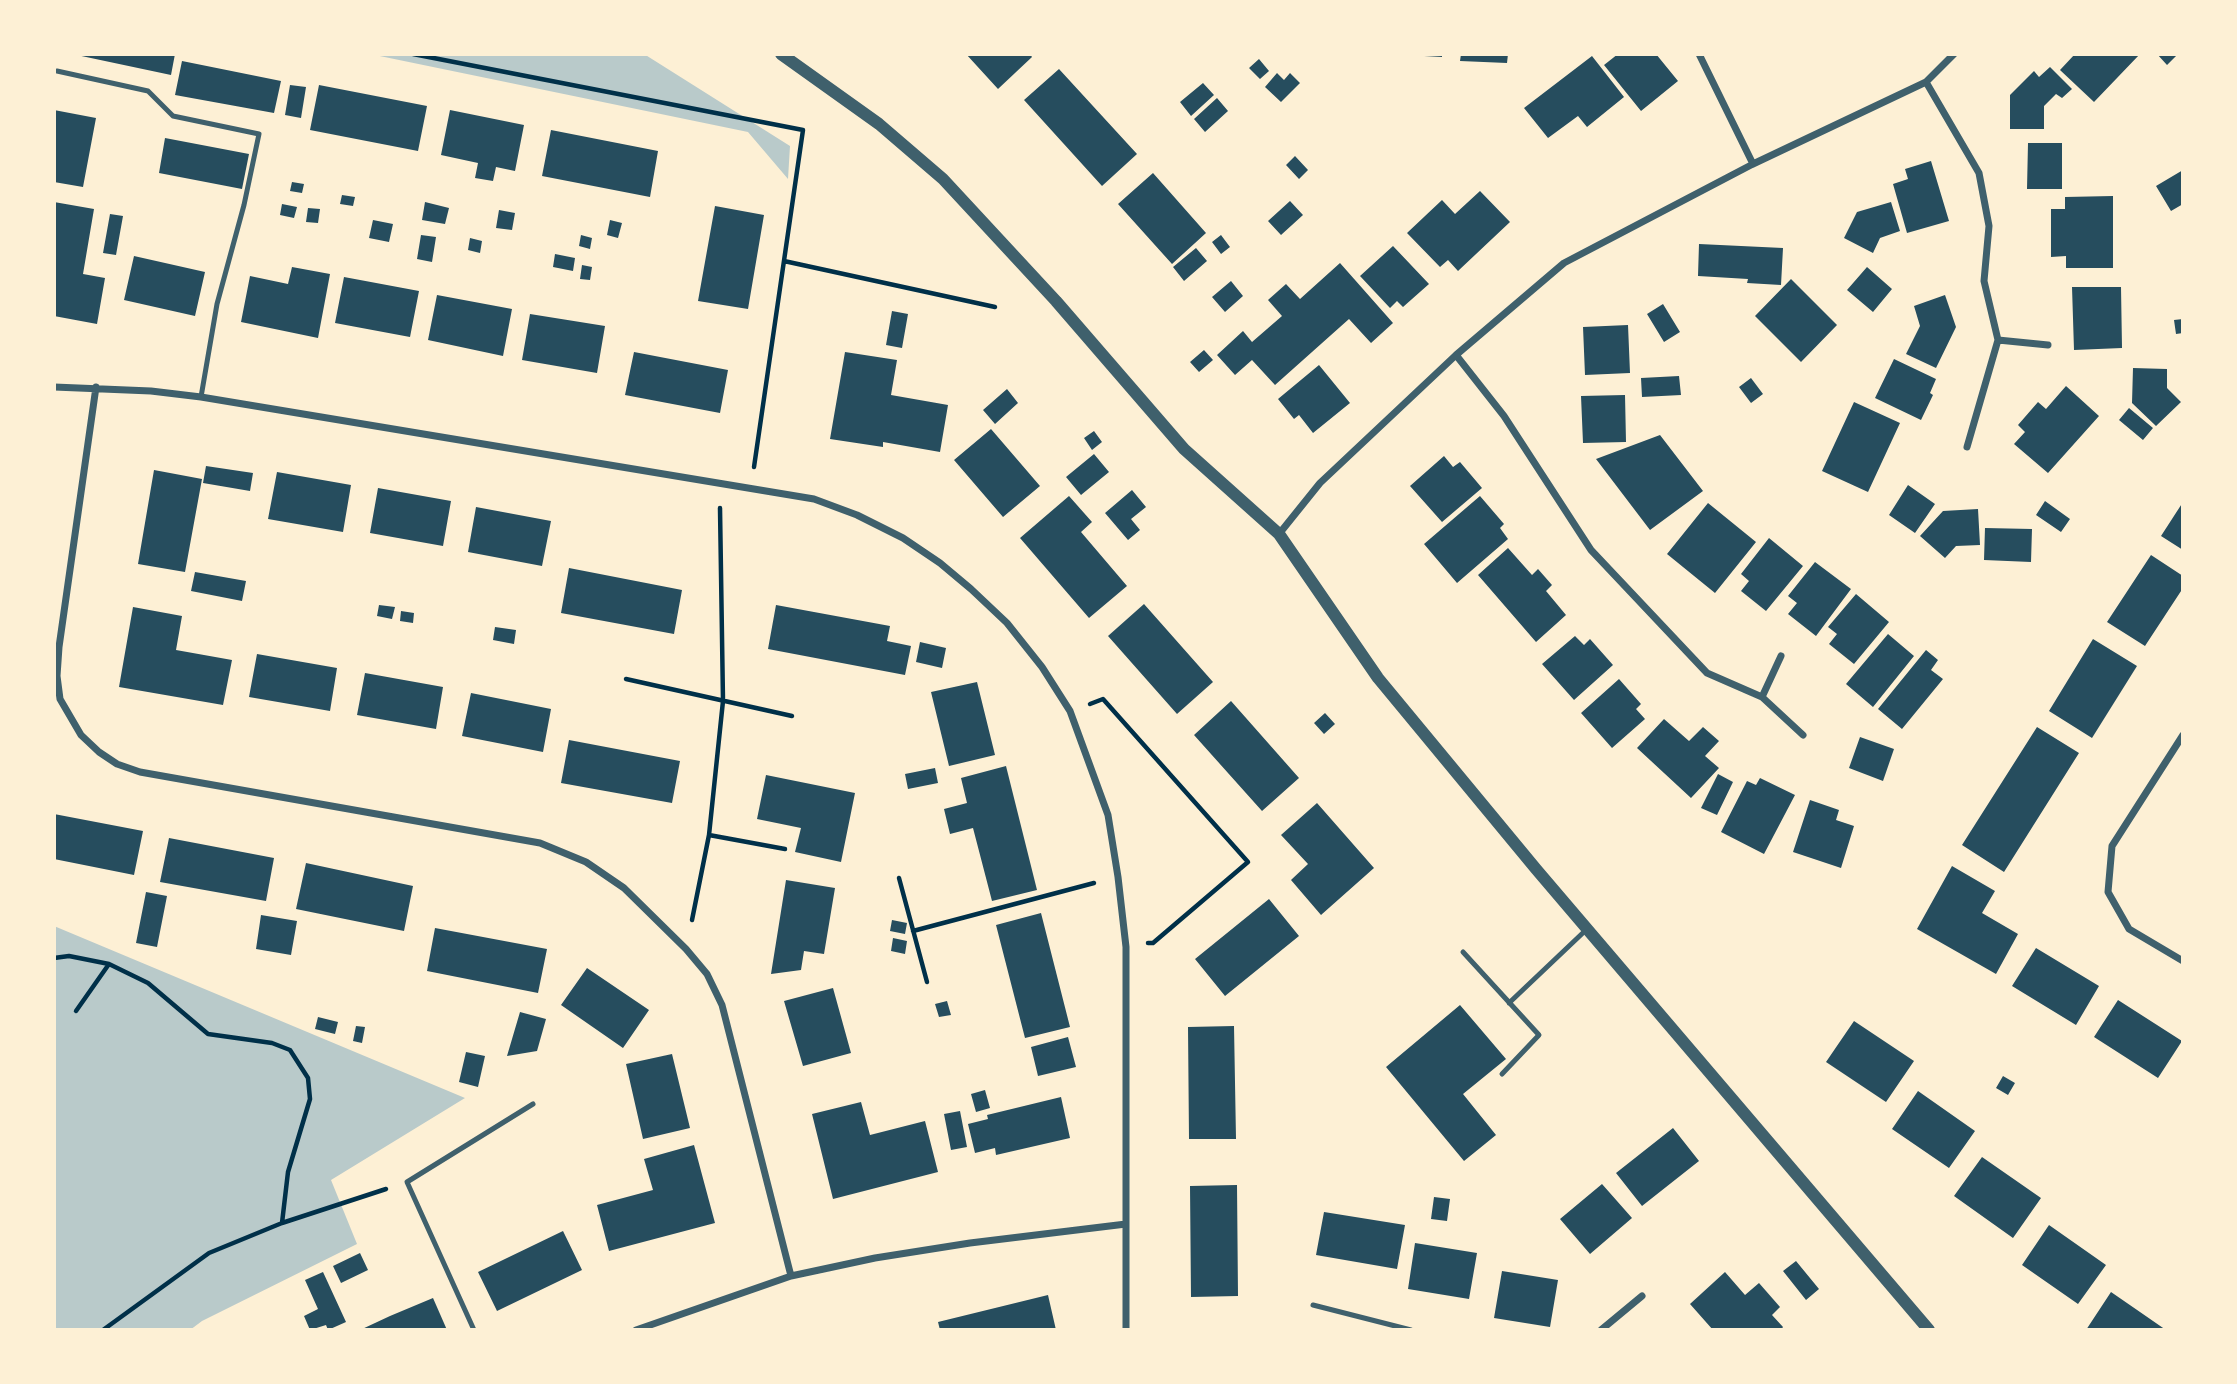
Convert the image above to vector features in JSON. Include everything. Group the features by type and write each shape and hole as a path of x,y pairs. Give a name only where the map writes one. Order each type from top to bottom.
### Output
{"street":[{"path":"781,54 879,124 943,179 1056,300 1184,449 1279,534 1378,678 1587,929 1929,1330"},
{"path":"1699,54 1753,164"},
{"path":"1279,534 1320,483 1456,355 1564,263 1753,164 1926,82 1954,54"},
{"path":"1926,82 1979,173 1989,226 1984,281 1998,340 1967,447"},
{"path":"1998,340 2048,345"},
{"path":"1456,355 1504,416 1591,550 1707,673 1762,697 1803,735"},
{"path":"54,387 96,387 201,397 814,499 858,514 903,538 940,563 1007,622 1042,667 1070,711 1108,815 1126,947 1126,1330"},
{"path":"96,387 57,676 60,699 81,735 117,764 140,772 540,843 586,862 624,888 686,948 707,974 722,1005 791,1276"},
{"path":"1762,697 1781,656"},
{"path":"2183,735 2112,846 2108,892 2129,929 2183,961"},
{"path":"636,1330 791,1276 875,1258 957,1245 1126,1224"},
{"path":"1601,1330 1642,1296"}],"lane":[{"path":"57,71 149,90 173,116 259,134 244,205 217,304 201,397"},
{"path":"1509,1003 1587,929"},
{"path":"1463,952 1539,1035 1502,1074"},
{"path":"474,1330 407,1182 533,1104"},
{"path":"1313,1305 1411,1330"}],"path":[{"path":"414,54 803,130 751,489"},
{"path":"784,261 995,306"},
{"path":"686,948 709,835 723,701 719,483"},
{"path":"626,679 792,716"},
{"path":"1070,711 1103,699 1248,862 1153,943 1126,947"},
{"path":"709,835 785,849"},
{"path":"913,931 1118,877"},
{"path":"899,878 927,982"},
{"path":"54,958 69,956 109,964 149,983 208,1034 272,1043 290,1050 307,1078 310,1099 288,1172 282,1223"},
{"path":"76,1011 109,964"},
{"path":"103,1330 209,1253 282,1223 407,1182"}],"shaded area":[{"path":"370,54 644,54 790,146 788,179 748,132"},
{"path":"54,926 465,1098 331,1180 357,1244 202,1321 190,1330 54,1330"}],"building":[{"path":"72,54 175,54 171,75"},
{"path":"966,54 1030,54 1032,57 998,89"},
{"path":"1442,54 1442,57 1424,56"},
{"path":"1461,54 1508,54 1507,63 1460,61"},
{"path":"1618,54 1656,54 1678,81 1641,111 1604,65"},
{"path":"2075,54 2140,54 2094,102 2060,70"},
{"path":"2157,54 2178,54 2167,65"},
{"path":"1592,56 1624,97 1587,127 1578,116 1548,138 1524,108"},
{"path":"1259,59 1269,71 1260,79 1249,68"},
{"path":"182,61 281,81 274,113 175,95"},
{"path":"2050,67 2072,89 2062,98 2056,94 2044,106 2044,129 2010,129 2010,95 2034,71 2039,77"},
{"path":"1059,69 1137,154 1102,186 1024,100"},
{"path":"1277,73 1284,80 1290,73 1300,83 1281,102 1265,87"},
{"path":"1203,83 1214,95 1191,116 1180,102"},
{"path":"290,85 306,87 301,118 285,115"},
{"path":"319,85 427,106 418,151 310,130"},
{"path":"1217,98 1228,111 1205,132 1194,119"},
{"path":"54,110 96,118 83,187 54,182"},
{"path":"450,110 524,125 515,171 496,167 493,181 475,178 478,163 441,155"},
{"path":"551,130 658,151 650,197 542,176"},
{"path":"165,138 249,154 242,189 159,173"},
{"path":"2028,143 2062,143 2062,189 2027,189"},
{"path":"1295,156 1308,170 1299,179 1286,165"},
{"path":"1931,161 1949,221 1907,233 1893,184 1908,179 1905,169"},
{"path":"2183,170 2183,204 2171,211 2156,186"},
{"path":"1153,173 1206,233 1172,264 1118,204"},
{"path":"292,182 304,184 302,193 290,191"},
{"path":"1480,191 1510,222 1458,271 1448,260 1440,267 1407,233 1442,200 1455,214"},
{"path":"342,195 355,197 353,206 340,204"},
{"path":"2113,196 2113,268 2066,268 2066,256 2051,257 2051,209 2065,209 2065,197"},
{"path":"1290,201 1303,215 1281,235 1268,221"},
{"path":"54,202 94,209 83,274 105,278 97,324 54,316"},
{"path":"425,202 449,208 445,224 422,220"},
{"path":"1891,202 1900,231 1880,238 1873,253 1844,238 1857,212"},
{"path":"282,204 297,207 294,218 280,215"},
{"path":"715,206 764,215 748,309 698,301"},
{"path":"308,208 320,209 318,223 306,222"},
{"path":"499,210 515,213 512,230 496,228"},
{"path":"110,214 123,216 116,255 103,253"},
{"path":"373,220 393,224 389,242 369,238"},
{"path":"610,220 622,223 618,238 607,235"},
{"path":"421,235 436,237 432,262 417,259"},
{"path":"581,235 592,238 590,249 579,246"},
{"path":"1221,235 1230,247 1221,254 1212,242"},
{"path":"470,238 482,241 480,253 468,250"},
{"path":"1699,244 1783,248 1781,285 1747,283 1748,279 1698,276"},
{"path":"1393,246 1429,284 1403,307 1397,301 1390,308 1360,276"},
{"path":"1196,248 1207,261 1184,281 1173,267"},
{"path":"555,254 575,258 573,271 553,267"},
{"path":"134,256 205,272 195,316 124,300"},
{"path":"1340,263 1393,323 1371,343 1349,319 1275,385 1252,360 1235,375 1217,355 1243,331 1252,342 1282,316 1268,300 1286,284 1300,299"},
{"path":"582,265 592,267 590,280 580,279"},
{"path":"292,267 330,274 318,338 241,322 250,276 288,284"},
{"path":"1867,267 1892,289 1873,312 1847,290"},
{"path":"344,277 419,291 410,337 335,323"},
{"path":"1791,279 1837,325 1801,362 1755,316"},
{"path":"1231,281 1243,296 1225,312 1212,297"},
{"path":"2072,287 2121,287 2122,348 2074,350"},
{"path":"437,295 512,309 503,356 428,340"},
{"path":"1945,295 1956,327 1936,368 1906,354 1920,326 1914,306"},
{"path":"1663,304 1680,332 1664,342 1647,314"},
{"path":"892,311 908,314 902,348 886,345"},
{"path":"530,314 605,326 597,373 522,360"},
{"path":"2183,319 2183,333 2176,334 2174,320"},
{"path":"1628,325 1630,373 1585,375 1583,327"},
{"path":"1204,350 1213,360 1199,372 1190,362"},
{"path":"634,352 728,370 720,413 625,395"},
{"path":"845,352 897,360 891,395 948,405 940,452 883,442 883,447 830,439"},
{"path":"1894,359 1936,379 1930,393 1933,395 1921,420 1875,398"},
{"path":"1319,365 1350,403 1313,433 1299,415 1294,419 1278,399"},
{"path":"2133,368 2167,369 2167,388 2181,402 2156,426 2132,403"},
{"path":"1679,376 1681,395 1642,397 1641,378"},
{"path":"1751,378 1763,394 1751,403 1739,387"},
{"path":"2066,386 2099,416 2048,473 2014,444 2025,432 2018,425 2038,402 2046,409"},
{"path":"1007,389 1018,403 995,424 983,410"},
{"path":"1625,395 1626,442 1583,443 1581,396"},
{"path":"1854,402 1900,423 1868,492 1822,471"},
{"path":"2129,408 2153,428 2143,440 2119,420"},
{"path":"991,429 1040,486 1003,517 954,460"},
{"path":"1094,431 1102,442 1092,450 1084,438"},
{"path":"1660,435 1703,491 1650,530 1596,459"},
{"path":"1094,454 1109,472 1081,495 1066,477"},
{"path":"1444,456 1453,467 1460,462 1482,488 1442,522 1410,486"},
{"path":"206,466 253,473 250,491 203,483"},
{"path":"154,470 202,479 185,572 138,564"},
{"path":"277,472 351,485 343,532 268,519"},
{"path":"1908,485 1935,504 1915,533 1889,515"},
{"path":"378,488 451,501 443,546 370,533"},
{"path":"1132,490 1146,507 1131,519 1140,530 1128,540 1105,513"},
{"path":"1069,496 1092,522 1081,532 1127,586 1089,618 1020,538"},
{"path":"1480,496 1504,524 1500,528 1508,539 1457,583 1424,544"},
{"path":"2045,501 2070,519 2061,532 2036,515"},
{"path":"2183,502 2183,550 2161,536"},
{"path":"1708,503 1756,542 1715,593 1667,554"},
{"path":"476,507 551,521 542,566 468,552"},
{"path":"1978,509 1980,545 1956,546 1945,558 1920,536 1943,511"},
{"path":"1985,528 2032,529 2031,562 1984,560"},
{"path":"1769,538 1803,566 1766,611 1741,591 1749,581 1741,574"},
{"path":"1508,548 1532,575 1538,569 1552,585 1546,591 1566,615 1536,642 1478,575"},
{"path":"2151,555 2183,576 2183,588 2145,646 2107,622"},
{"path":"1815,562 1851,589 1816,636 1788,614 1797,603 1788,596"},
{"path":"569,568 682,590 674,634 561,613"},
{"path":"195,572 246,581 242,601 191,591"},
{"path":"1856,594 1889,622 1854,664 1829,644 1837,634 1828,627"},
{"path":"1144,604 1213,682 1177,714 1108,636"},
{"path":"379,605 395,607 392,619 377,616"},
{"path":"776,605 890,626 887,641 911,646 905,675 768,649"},
{"path":"133,607 182,616 176,650 232,660 223,705 119,687"},
{"path":"401,611 414,613 413,623 400,621"},
{"path":"495,627 516,630 514,644 493,640"},
{"path":"1888,634 1914,656 1873,707 1846,684"},
{"path":"1575,636 1584,645 1590,639 1613,665 1574,700 1542,664"},
{"path":"2093,639 2137,666 2092,738 2049,711"},
{"path":"920,642 946,648 942,668 916,662"},
{"path":"1926,650 1938,660 1931,670 1943,679 1902,729 1878,709"},
{"path":"257,654 337,668 330,711 249,697"},
{"path":"365,673 443,687 436,729 357,715"},
{"path":"1619,679 1641,704 1636,709 1645,719 1612,748 1581,713"},
{"path":"977,682 995,755 949,766 931,692"},
{"path":"471,693 551,709 543,752 462,736"},
{"path":"1231,701 1299,778 1262,811 1194,735"},
{"path":"1325,713 1335,724 1324,734 1314,723"},
{"path":"1664,719 1689,741 1703,727 1719,741 1705,756 1719,768 1691,798 1637,748"},
{"path":"2037,727 2079,753 2004,872 1962,845"},
{"path":"1860,737 1894,749 1883,781 1849,768"},
{"path":"569,740 680,761 672,803 561,783"},
{"path":"1006,766 1037,890 992,901 973,828 950,834 944,809 967,803 961,778"},
{"path":"935,768 938,783 908,789 905,774"},
{"path":"1718,774 1733,782 1717,815 1701,808"},
{"path":"766,775 855,793 841,862 795,852 801,828 757,819"},
{"path":"1760,778 1795,795 1764,854 1721,832 1747,781 1756,785"},
{"path":"1810,800 1839,810 1836,820 1854,826 1841,868 1793,852"},
{"path":"1317,803 1374,868 1321,915 1291,880 1308,864 1281,835"},
{"path":"54,814 143,831 134,875 54,859"},
{"path":"169,838 274,858 266,901 160,882"},
{"path":"306,863 413,886 404,931 296,909"},
{"path":"1952,866 1995,891 1982,913 2018,934 1996,974 1917,929"},
{"path":"786,880 835,888 824,954 804,951 801,970 771,974"},
{"path":"146,892 167,896 157,947 136,943"},
{"path":"1269,899 1299,936 1225,996 1195,959"},
{"path":"1041,913 1070,1027 1025,1038 996,925"},
{"path":"261,915 297,921 291,955 256,949"},
{"path":"892,920 907,923 905,934 890,931"},
{"path":"435,928 547,949 538,993 427,971"},
{"path":"893,938 907,941 905,954 891,951"},
{"path":"2036,948 2099,986 2076,1025 2012,986"},
{"path":"587,968 649,1010 623,1048 561,1005"},
{"path":"833,988 851,1053 803,1066 784,1001"},
{"path":"2118,1000 2182,1041 2158,1078 2094,1037"},
{"path":"947,1001 951,1015 939,1017 935,1004"},
{"path":"1460,1005 1506,1059 1463,1094 1496,1135 1464,1161 1386,1067"},
{"path":"520,1012 546,1019 537,1051 507,1056"},
{"path":"318,1017 338,1022 335,1034 315,1029"},
{"path":"1854,1021 1914,1061 1886,1102 1826,1062"},
{"path":"356,1026 365,1027 362,1043 353,1041"},
{"path":"1234,1026 1236,1139 1189,1139 1188,1027"},
{"path":"1068,1037 1076,1067 1038,1076 1031,1047"},
{"path":"466,1052 485,1056 478,1087 459,1082"},
{"path":"672,1054 690,1128 643,1139 626,1064"},
{"path":"2003,1076 2015,1083 2008,1095 1996,1088"},
{"path":"985,1090 990,1108 976,1112 971,1094"},
{"path":"1918,1091 1975,1131 1949,1168 1892,1129"},
{"path":"1061,1097 1070,1138 996,1155 995,1148 975,1153 968,1124 988,1119 987,1115"},
{"path":"861,1102 870,1135 925,1121 938,1172 833,1199 812,1114"},
{"path":"960,1111 967,1147 951,1150 944,1114"},
{"path":"1673,1128 1699,1161 1642,1206 1616,1173"},
{"path":"694,1145 715,1223 609,1251 597,1205 653,1190 644,1159"},
{"path":"1982,1157 2041,1198 2013,1238 1954,1196"},
{"path":"1602,1184 1632,1218 1590,1254 1560,1219"},
{"path":"1237,1185 1238,1296 1191,1297 1190,1186"},
{"path":"1434,1197 1450,1199 1447,1221 1431,1219"},
{"path":"1324,1212 1405,1225 1397,1269 1316,1255"},
{"path":"2049,1225 2106,1265 2078,1304 2022,1265"},
{"path":"563,1231 582,1270 497,1311 478,1272"},
{"path":"1415,1243 1477,1253 1469,1299 1408,1289"},
{"path":"360,1253 368,1270 341,1283 333,1266"},
{"path":"1796,1261 1819,1289 1806,1300 1783,1271"},
{"path":"1502,1271 1558,1280 1550,1327 1494,1318"},
{"path":"323,1272 346,1322 328,1330 326,1325 310,1330 304,1316 318,1309 305,1280"},
{"path":"1725,1272 1745,1295 1759,1283 1780,1307 1772,1315 1783,1327 1781,1330 1713,1330 1690,1304"},
{"path":"2111,1292 2140,1312 2166,1330 2086,1330"},
{"path":"1048,1295 1056,1330 940,1330 938,1322"},
{"path":"433,1298 447,1330 360,1330 390,1316"}]}
